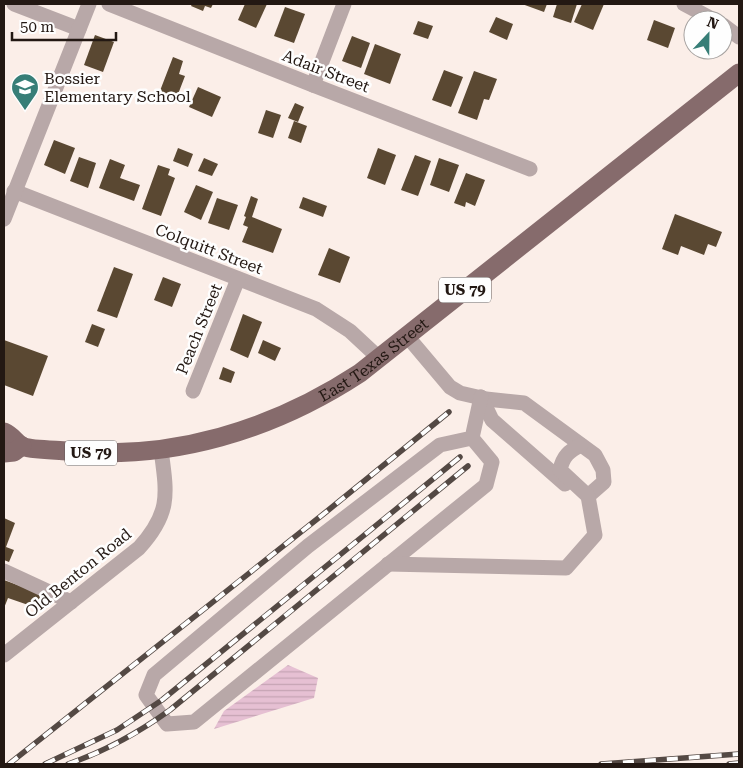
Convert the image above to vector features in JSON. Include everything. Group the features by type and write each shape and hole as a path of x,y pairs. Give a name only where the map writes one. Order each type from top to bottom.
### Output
{"main road":[{"name":"East Texas Street","path":"4,453 14,452 22,446 77,452 127,453 161,450 238,433 264,424 314,401 338,388 379,358 739,73"},
{"path":"4,432 12,436 22,446"}],"street":[{"path":"14,4 44,9 79,29"},
{"path":"4,218 89,4"},
{"name":"Adair Street","path":"109,4 530,169"},
{"path":"313,85 344,4"},
{"path":"684,4 695,10"},
{"name":"Colquitt Street","path":"14,191 316,309 350,331 379,358"},
{"name":"Peach Street","path":"193,391 238,279"},
{"path":"407,336 450,387 460,393 524,403 595,455 602,470 604,482 588,496"},
{"path":"472,438 481,397"},
{"path":"481,397 492,420 561,482 588,496"},
{"path":"472,438 492,462 486,485 194,722 168,724 146,695 154,675 308,546 440,445 472,438"},
{"path":"388,564 566,568 595,535 588,496 560,470 562,460 569,450 581,445"},
{"name":"Old Benton Road","path":"4,655 139,548 158,524 164,508 166,493 161,450"},
{"path":"4,571 71,602"}],"shaded area":[{"path":"288,665 318,678 314,698 214,729 224,711"}],"building":[{"path":"192,4 213,4 211,8 205,6 203,11 191,6"},
{"path":"245,4 267,4 256,28 238,20"},
{"path":"522,4 547,4 544,12"},
{"path":"557,4 577,4 571,23 553,17"},
{"path":"582,4 604,4 593,30 574,22"},
{"path":"285,7 305,14 294,43 274,36"},
{"path":"496,17 513,24 507,40 489,32"},
{"path":"654,20 675,28 668,48 647,40"},
{"path":"418,21 433,26 428,39 413,34"},
{"path":"95,35 114,42 103,72 84,65"},
{"path":"352,36 370,43 361,68 342,61"},
{"path":"375,44 401,54 390,84 364,74"},
{"path":"173,57 183,61 179,74 185,76 175,102 158,96"},
{"path":"444,70 463,77 451,107 432,100"},
{"path":"474,71 497,79 489,100 484,99 477,120 458,113"},
{"path":"198,87 221,97 212,117 189,107"},
{"path":"295,103 304,107 298,122 288,118"},
{"path":"266,110 281,115 273,138 258,133"},
{"path":"294,121 307,126 301,143 288,138"},
{"path":"54,140 75,148 65,174 44,165"},
{"path":"178,148 193,154 188,167 173,161"},
{"path":"378,148 396,155 385,185 367,178"},
{"path":"415,155 431,161 418,196 401,190"},
{"path":"79,157 96,163 88,188 70,181"},
{"path":"204,158 218,164 212,176 198,171"},
{"path":"439,158 459,165 449,192 430,185"},
{"path":"110,159 125,165 120,178 140,185 134,201 99,188"},
{"path":"158,165 170,169 168,175 175,178 161,216 142,209"},
{"path":"466,173 485,180 475,206 466,202 465,207 454,203"},
{"path":"196,185 213,192 201,220 184,212"},
{"path":"251,196 258,199 252,217 282,229 273,253 242,242 248,227 243,225 246,217 244,216"},
{"path":"303,197 327,206 323,217 299,208"},
{"path":"217,198 238,205 229,230 208,223"},
{"path":"675,214 722,232 716,247 708,244 704,255 681,246 678,255 662,249"},
{"path":"329,248 350,257 340,283 318,275"},
{"path":"114,267 133,274 117,318 97,311"},
{"path":"163,277 181,284 172,307 154,300"},
{"path":"243,314 262,322 248,358 230,350"},
{"path":"92,324 105,329 98,347 85,342"},
{"path":"4,340 48,356 33,396 4,385"},
{"path":"263,340 281,348 275,361 258,353"},
{"path":"223,367 235,372 231,383 219,379"},
{"path":"4,518 15,523 6,547 14,550 9,562 4,560"},
{"path":"4,580 42,594 37,608 8,598 4,608"}],"railway":[{"path":"9,764 449,412"},
{"path":"45,764 117,730 162,700 460,457"},
{"path":"68,764 121,741 170,710 468,466"},
{"path":"601,764 739,754"},
{"path":"729,764 739,763"}],"place":[{"name":"Bossier Elementary School","path":"25,111"}]}
